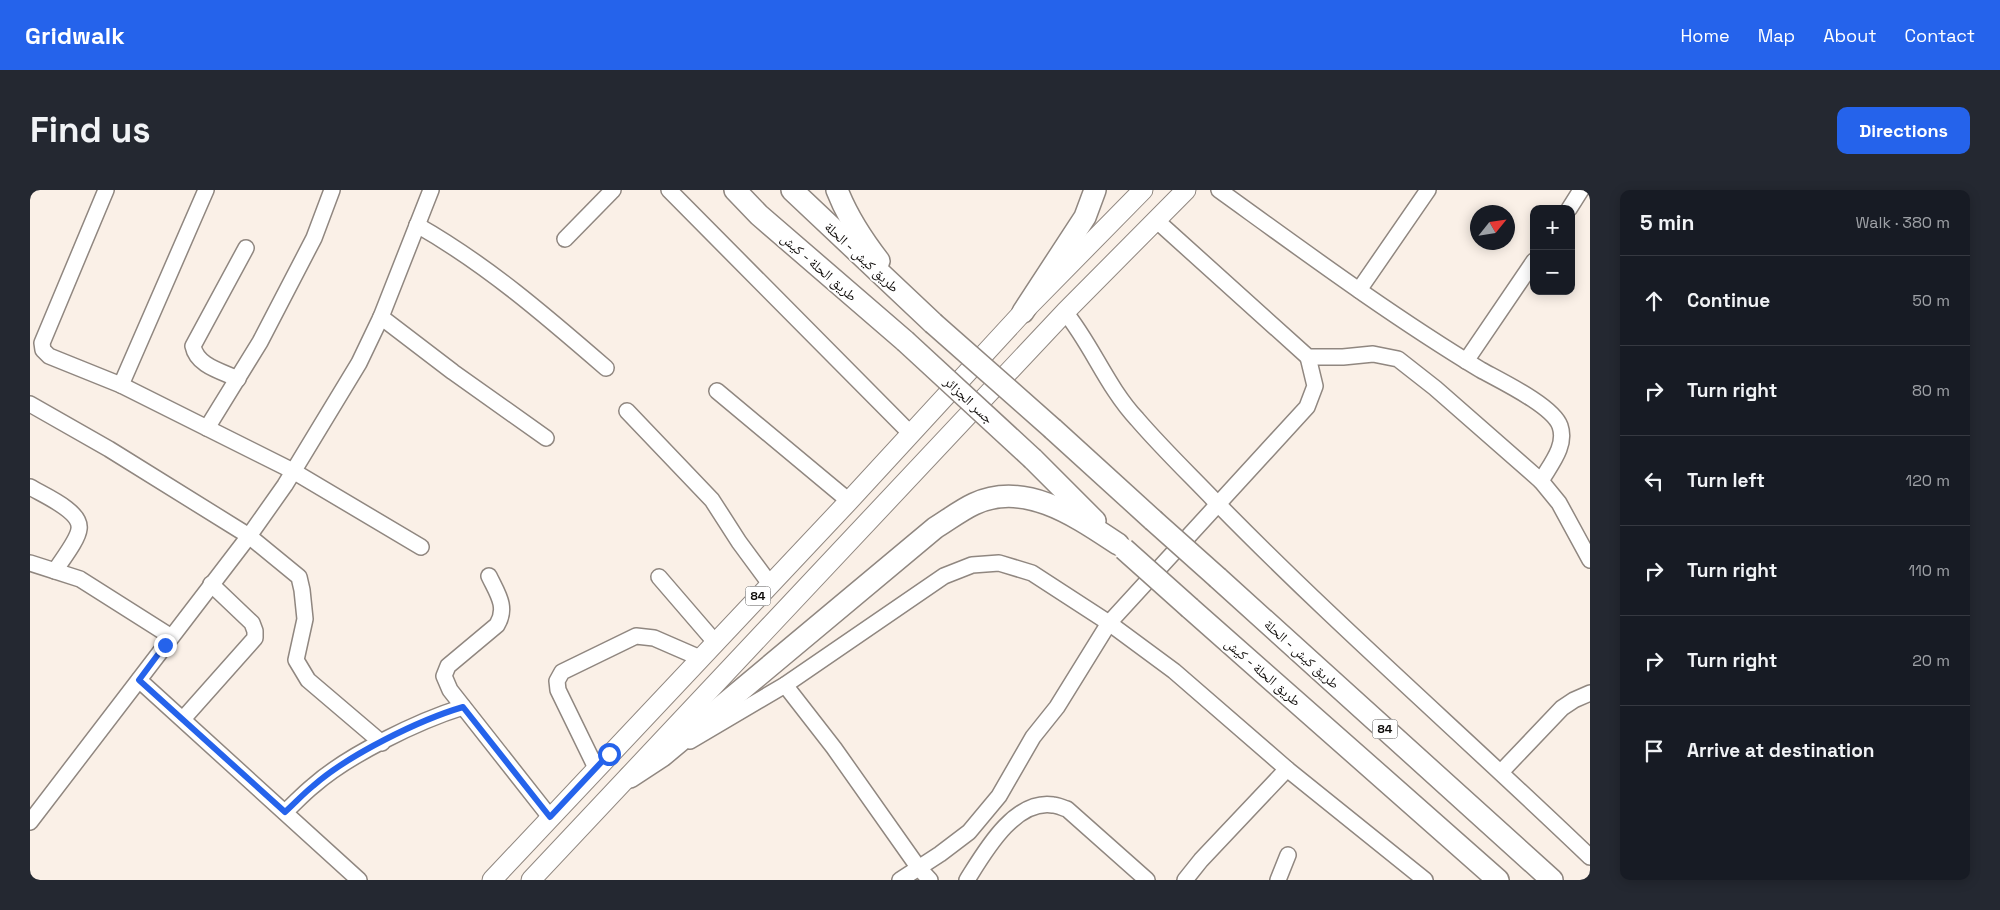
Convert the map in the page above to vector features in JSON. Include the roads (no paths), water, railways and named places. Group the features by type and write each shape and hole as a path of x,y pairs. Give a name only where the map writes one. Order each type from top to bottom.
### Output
{"highway":[{"name":"طريق الحلة - كيش","path":"736,190 759,215 905,341"},
{"name":"طريق كيش - الحلة","path":"792,190 933,323 1552,880"},
{"path":"837,190 844,207 867,244 913,304"},
{"path":"1023,312 1085,217 1095,190"},
{"name":"جسر الجزائر","path":"905,341 1033,459"},
{"name":"طريق الحلة - كيش","path":"1033,459 1121,547 1498,880"},
{"path":"630,777 662,756 935,528 975,503 1003,495 1036,499 1084,521 1121,547"}],"main road":[{"path":"1023,312 1143,190"},
{"path":"531,880 630,777 1065,312 1186,190"},
{"name":"84","path":"492,880 849,501 1023,312"},
{"path":"534,835 534,843 539,852 544,856 554,856"},
{"path":"510,862 519,861 525,864 530,873 531,880"}],"street":[{"path":"106,190 42,343 43,350 49,356 121,386 293,471 421,548"},
{"path":"121,386 206,190"},
{"path":"208,428 260,342 314,238 332,190"},
{"path":"30,822 139,680 170,636 249,536 293,471 359,362 380,317 431,190"},
{"path":"566,239 613,190"},
{"path":"669,190 911,434"},
{"path":"1219,190 1359,290 1466,361 1549,410 1560,426 1562,443 1541,482"},
{"path":"1359,290 1428,190"},
{"path":"1572,205 1581,190"},
{"path":"900,880 969,832 999,796 1033,737 1057,707 1109,623 1307,407 1315,386 1308,357 1156,220"},
{"path":"417,225 453,245 520,295 606,368"},
{"path":"238,378 203,363 195,354 193,346 246,248"},
{"path":"1466,361 1530,267"},
{"path":"1065,312 1077,327 1110,385 1128,409 1218,504 1308,594 1590,857"},
{"path":"380,317 546,438"},
{"path":"1308,357 1343,357 1373,354 1398,359 1435,388 1541,482 1559,504 1590,560"},
{"path":"717,391 849,501"},
{"path":"30,404 109,449 249,536 299,577 305,619 296,660 308,680 382,743"},
{"path":"627,411 712,500 738,542 770,584"},
{"path":"30,487 72,512 78,521 79,529 55,571"},
{"path":"30,563 80,579 170,636"},
{"path":"662,756 785,685 915,594 944,576 972,565 999,563 1032,573 1109,623 1174,671 1287,769 1425,880"},
{"path":"489,576 502,604 502,616 497,625 448,666 444,676 450,690 550,817"},
{"path":"659,577 715,642"},
{"path":"183,719 255,638 252,623 211,584"},
{"path":"596,768 558,690 557,681 562,672 636,636 654,638 700,658"},
{"path":"139,680 359,880"},
{"path":"785,685 834,748 918,867 930,880"},
{"path":"1501,772 1562,708 1590,693"},
{"path":"285,812 313,785 340,765 442,714 463,707"},
{"path":"1185,880 1201,860 1287,769"},
{"path":"967,880 986,849 1002,830 1028,808 1051,804 1067,809 1147,880"},
{"path":"1278,880 1288,855"}]}
